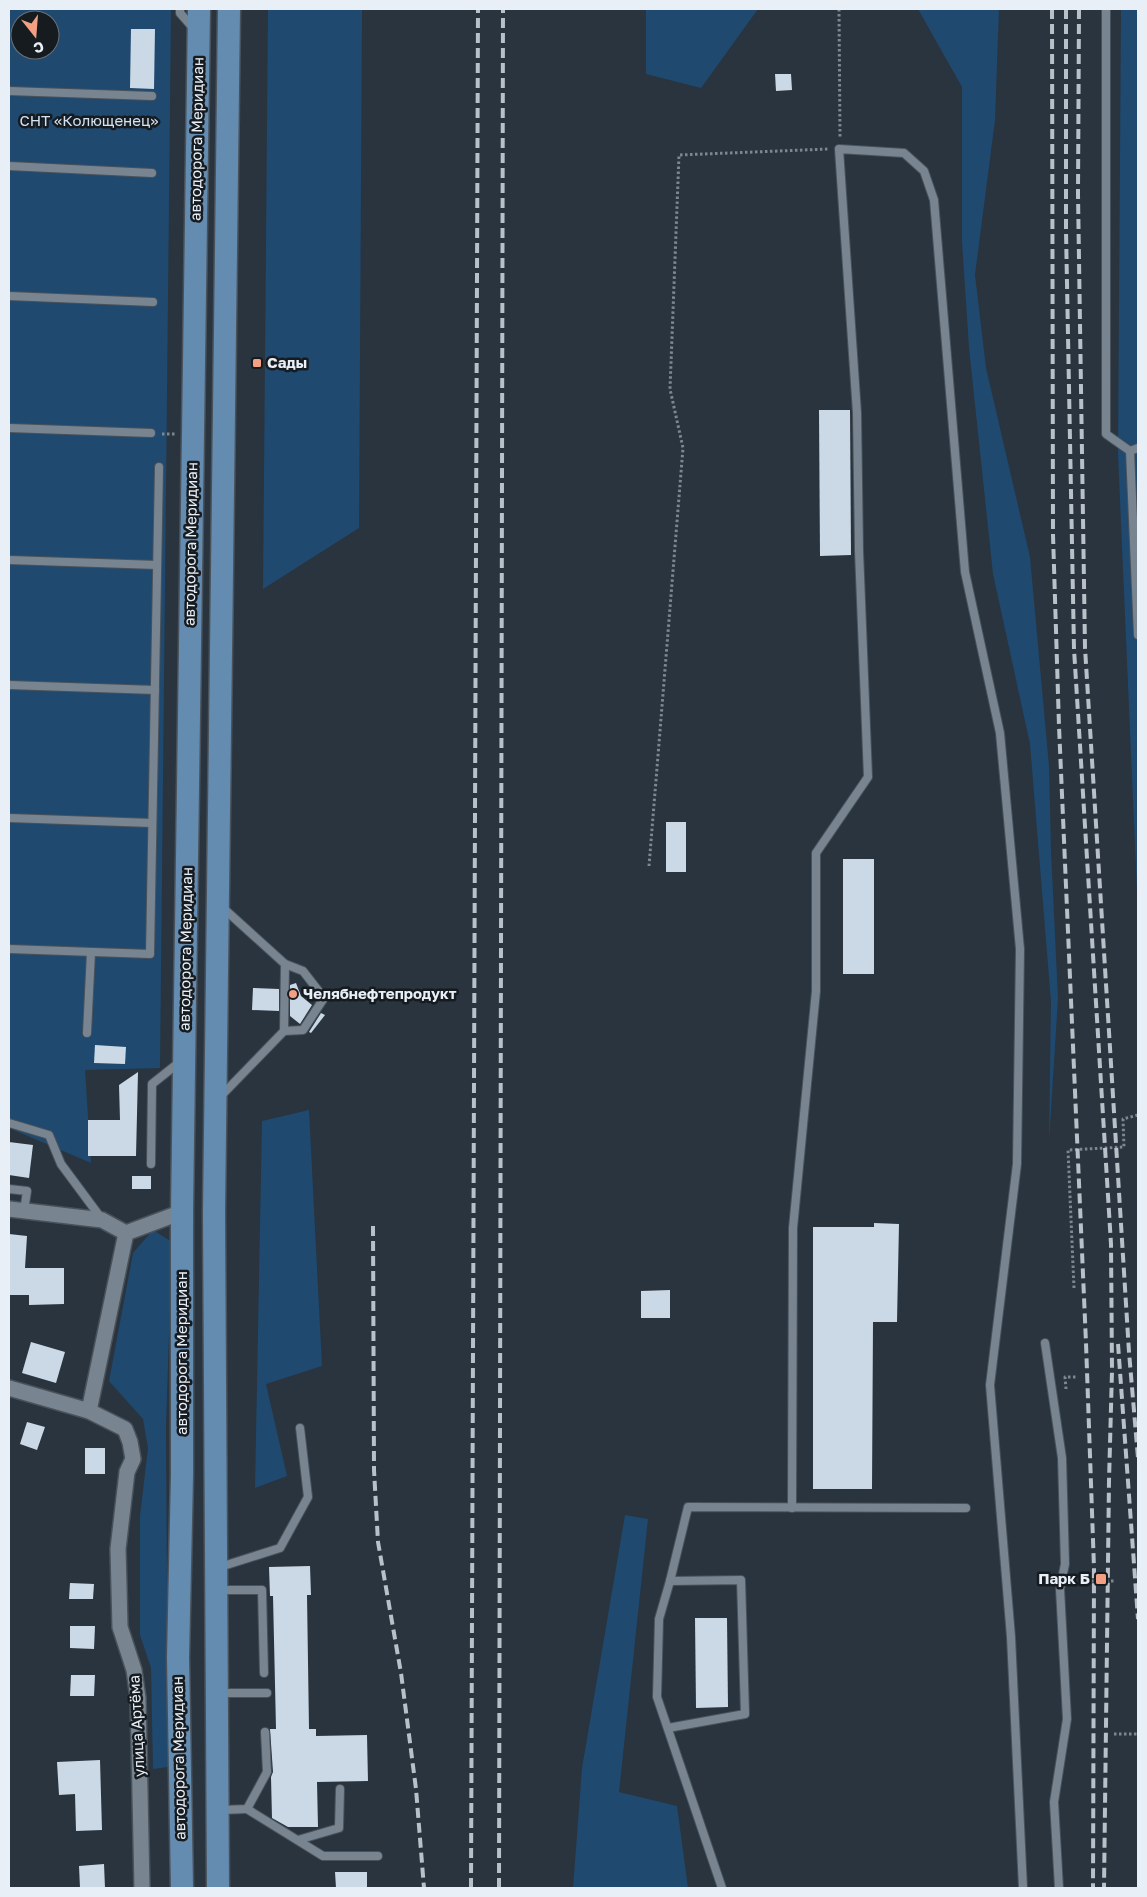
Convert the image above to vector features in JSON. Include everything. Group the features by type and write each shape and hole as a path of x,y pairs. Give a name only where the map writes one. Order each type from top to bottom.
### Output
{"main road":[{"name":"автодорога Меридиан","path":"182,1888 178,1658 182,1475 182,1212 199,9"},
{"name":"автодорога Меридиан","path":"218,1888 214,1213 229,9"},
{"path":"182,1212 214,1213"}],"street":[{"path":"16,1210 102,1220 126,1233 182,1212"},
{"path":"89,1411 126,1233"},
{"name":"улица Артёма","path":"9,1388 89,1411 124,1429 130,1442 133,1459 128,1472 118,1549 120,1627 134,1670 138,1698 142,1888"}],"lane":[{"path":"180,9 180,13 198,34"},
{"path":"1106,9 1106,434 1134,449 1138,635"},
{"path":"9,91 152,96"},
{"path":"792,1508 793,1228 816,991 816,853 868,777 859,551 857,412 839,149 904,153 924,171 934,200 965,572 1000,733 1020,949 1017,1164 990,1385 1012,1637 1023,1888"},
{"path":"9,166 152,173"},
{"path":"9,296 153,302"},
{"path":"9,428 151,434"},
{"path":"9,949 150,954 158,467"},
{"path":"9,560 157,565"},
{"path":"9,685 155,690"},
{"path":"9,818 152,823"},
{"path":"215,1102 284,1031 303,1030 324,998 303,971 285,964 218,903"},
{"path":"86,1033 91,952"},
{"path":"284,1031 285,964"},
{"path":"151,1164 152,1084 184,1058"},
{"path":"9,1123 49,1135 62,1164 102,1220"},
{"path":"9,1189 27,1191 16,1210"},
{"path":"1045,1343 1062,1458 1065,1564 1060,1589 1067,1719 1054,1802 1059,1888"},
{"path":"216,1579 280,1548 308,1497 300,1428"},
{"path":"722,1888 657,1697 659,1619 688,1507 966,1508"},
{"path":"216,1579 262,1590 264,1673"},
{"path":"668,1728 745,1714 741,1580 670,1581"},
{"path":"217,1694 268,1693"},
{"path":"247,1809 267,1772 265,1732"},
{"path":"298,1840 339,1828 340,1789"},
{"path":"218,1810 247,1809 323,1856 378,1856"}],"path":[{"path":"649,866 683,448 670,390 679,155 839,149 841,129 839,9"},
{"path":"1074,1288 1068,1150 1124,1147 1123,1119 1138,1116"},
{"path":"1066,1389 1065,1377 1078,1377"},
{"path":"1086,1581 1114,1581"},
{"path":"1114,1734 1138,1734"}],"green space":[{"name":"СНТ «Колющенец»","path":"9,9 171,9 160,1068 85,1070 91,1163 9,1128"},
{"path":"268,9 362,9 359,528 263,589"},
{"path":"646,9 758,9 701,88 646,74"},
{"path":"918,9 999,9 995,120 975,275 986,368 1030,557 1049,766 1058,998 1049,1142 1051,1002 1030,744 993,574 969,348 962,242 962,87"},
{"path":"1121,9 1138,9 1138,915 1118,454"},
{"path":"309,1110 322,1366 266,1384 287,1476 255,1488 262,1121"},
{"path":"153,1230 172,1242 166,1426 168,1767 153,1769 151,1668 140,1635 140,1516 148,1448 143,1419 109,1381 133,1253"},
{"path":"625,1515 648,1519 619,1792 677,1806 688,1888 573,1888 582,1768"}],"building":[{"path":"131,29 155,29 154,89 130,88"},
{"path":"775,74 791,74 792,90 776,91"},
{"path":"819,410 850,410 851,555 820,556"},
{"path":"666,822 686,822 686,872 666,872"},
{"path":"843,859 874,859 874,974 843,974"},
{"path":"296,983 301,996 312,1005 300,1024 290,1016 290,985"},
{"path":"253,988 279,989 279,1011 252,1010"},
{"path":"321,1013 325,1015 311,1033 309,1032"},
{"path":"95,1045 126,1047 125,1064 94,1063"},
{"path":"138,1072 136,1156 88,1156 88,1120 120,1120 119,1085"},
{"path":"9,1142 33,1145 29,1178 9,1175"},
{"path":"132,1176 151,1176 151,1189 132,1189"},
{"path":"874,1223 899,1224 897,1322 873,1322 872,1489 813,1489 813,1227 874,1227"},
{"path":"9,1234 27,1236 25,1268 64,1268 64,1304 29,1305 29,1295 9,1295"},
{"path":"670,1290 670,1318 641,1318 641,1291"},
{"path":"31,1342 65,1352 56,1383 22,1373"},
{"path":"27,1422 45,1427 37,1450 20,1444"},
{"path":"85,1448 105,1448 105,1474 85,1474"},
{"path":"310,1566 311,1595 307,1595 309,1729 316,1729 316,1736 367,1735 368,1781 317,1782 318,1827 288,1827 272,1818 271,1777 273,1772 270,1729 276,1729 273,1596 270,1596 269,1567"},
{"path":"70,1583 94,1584 93,1599 69,1599"},
{"path":"695,1618 727,1618 728,1707 696,1708"},
{"path":"70,1626 95,1626 94,1649 70,1648"},
{"path":"71,1675 95,1675 94,1696 70,1696"},
{"path":"100,1760 102,1830 76,1831 75,1794 59,1795 57,1762"},
{"path":"104,1864 105,1888 80,1888 79,1866"},
{"path":"335,1872 367,1872 367,1888 336,1888"}],"railway":[{"path":"471,1888 478,9"},
{"path":"499,1888 503,9"},
{"path":"1052,9 1053,535 1059,726 1094,1568 1093,1888"},
{"path":"1066,9 1066,231 1074,649 1111,1244 1112,1371 1104,1888"},
{"path":"1079,9 1078,194 1085,648 1129,1352 1138,1458"},
{"path":"373,1226 374,1470 378,1542 401,1673 416,1789 424,1888"},
{"path":"1118,1344 1138,1619"}],"place":[{"name":"Сады","path":"257,363"},
{"name":"Челябнефтепродукт","path":"293,994"},
{"name":"Парк Б","path":"1101,1579"}]}
